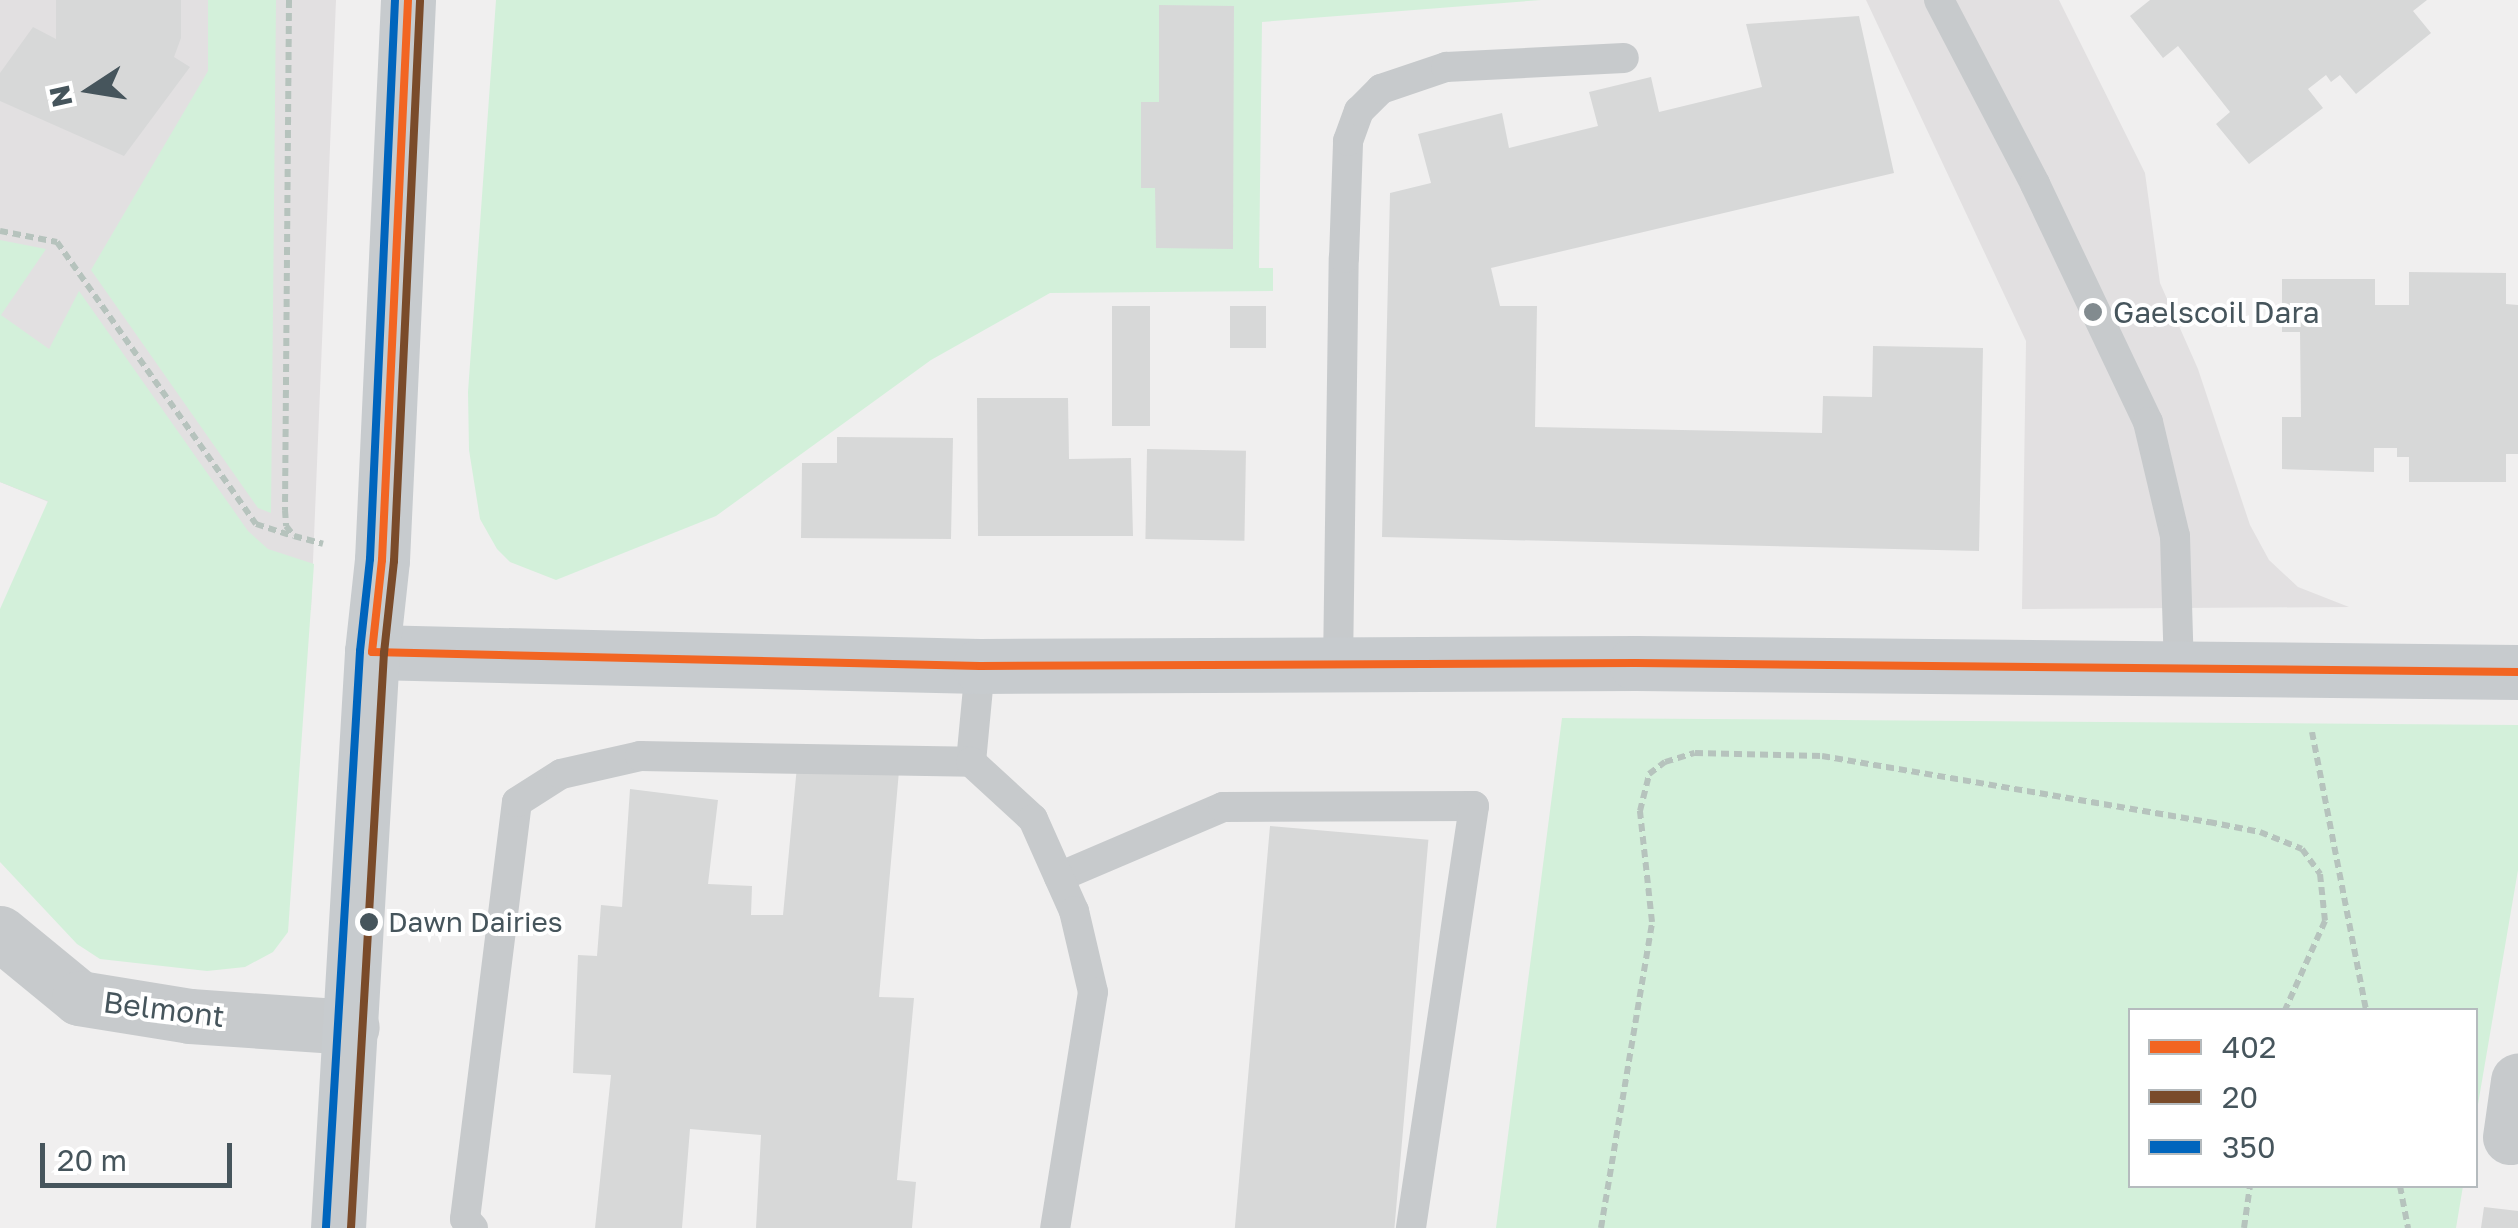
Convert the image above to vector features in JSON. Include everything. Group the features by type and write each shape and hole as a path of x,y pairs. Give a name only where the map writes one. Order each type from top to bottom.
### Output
{"street":[{"path":"338,1228 372,652 382,560 408,0"},
{"path":"372,652 980,666 1636,663 2518,672"},
{"name":"Belmont","path":"0,933 79,998 190,1016 352,1027"},
{"path":"2510,1137 2518,1081"}],"lane":[{"path":"1938,0 2035,184 2148,422 2174,536 2179,669"},
{"path":"1338,667 1348,140 1358,111 1381,89 1446,66 1554,58 1624,58"},
{"path":"971,762 980,666"},
{"path":"473,1228 465,1218 517,802 561,774 640,756 971,762 1034,819 1074,911 1093,992 1055,1228"},
{"path":"1059,877 1223,807 1474,806 1411,1228"}],"path":[{"path":"289,0 285,510 286,526 294,536"},
{"path":"0,231 57,242 256,524 382,560"},
{"path":"2300,670 2366,1008"},
{"path":"1602,1228 1652,922 1640,811 1649,774 1665,762 1695,752 1822,756 2260,832 2302,848 2320,874 2326,920 2286,1008"},
{"path":"2324,895 2343,895"},
{"path":"2244,1228 2250,1188"},
{"path":"2400,1188 2408,1228"}],"shaded area":[{"path":"0,0 336,0 311,610 0,482"},
{"name":"Gaelscoil Dara","path":"1866,0 2059,0 2145,173 2160,283 2198,369 2250,525 2269,560 2298,587 2349,607 2022,609 2026,341"}],"green space":[{"path":"208,0 276,0 271,513 258,508 91,270 208,71"},
{"path":"496,0 1541,0 1262,22 1259,268 1273,268 1273,291 1050,293 931,360 716,516 556,580 510,562 497,549 480,519 469,450 468,392"},
{"path":"0,240 46,249 1,315 49,349 79,291 248,531 268,549 314,564 288,932 273,952 245,967 207,971 100,959 77,944 0,862 0,609 48,501 0,482"},
{"path":"1562,718 2518,725 2518,870 2478,1104 2478,1008 2128,1008 2128,1188 2463,1188 2456,1228 1496,1228"}],"building":[{"path":"56,0 181,0 181,38 174,57 190,67 124,156 0,101 0,73 33,27 56,39"},
{"path":"2150,0 2427,0 2413,11 2431,33 2356,94 2340,75 2331,82 2326,75 2308,89 2323,108 2249,164 2216,124 2230,112 2178,46 2163,58 2130,16"},
{"path":"1159,5 1234,6 1233,249 1156,248 1155,188 1141,188 1141,102 1159,102"},
{"path":"1859,16 1894,173 1491,268 1500,306 1537,306 1535,427 1822,433 1823,396 1872,397 1873,346 1983,348 1979,551 1382,537 1390,193 1431,183 1418,134 1502,113 1509,148 1598,126 1589,92 1651,77 1659,112 1762,87 1746,24"},
{"path":"2409,272 2506,273 2506,304 2518,305 2518,454 2506,454 2506,482 2409,482 2409,457 2397,457 2397,448 2374,448 2374,472 2282,469 2282,417 2301,417 2300,332 2282,332 2282,279 2375,279 2375,305 2409,305"},
{"path":"1112,306 1150,306 1150,426 1112,426"},
{"path":"1230,306 1266,306 1266,348 1230,348"},
{"path":"977,398 1068,398 1069,459 1131,458 1133,536 978,536"},
{"path":"837,437 953,438 951,539 801,538 802,463 837,463"},
{"path":"1147,449 1246,451 1244,541 1145,539"},
{"path":"797,766 899,771 879,997 914,998 897,1180 916,1182 912,1228 756,1228 761,1135 690,1129 682,1228 595,1228 611,1075 573,1073 578,955 597,956 601,905 622,907 630,789 718,800 708,884 752,886 751,915 783,915"},
{"path":"1270,826 1428,840 1394,1228 1235,1228"},
{"path":"2484,1207 2518,1211 2518,1228 2481,1228"}],"transit line":[{"name":"350","path":"326,1227 360,651 370,559 395,0"},
{"name":"402","path":"372,652 382,560 408,0"},
{"name":"20","path":"351,1228 384,653 394,561 420,1"},
{"name":"402","path":"372,652 980,666 1636,663 2518,672"}],"place":[{"name":"Gaelscoil Dara","path":"2093,312"},
{"name":"Dawn Dairies","path":"369,922"}]}
